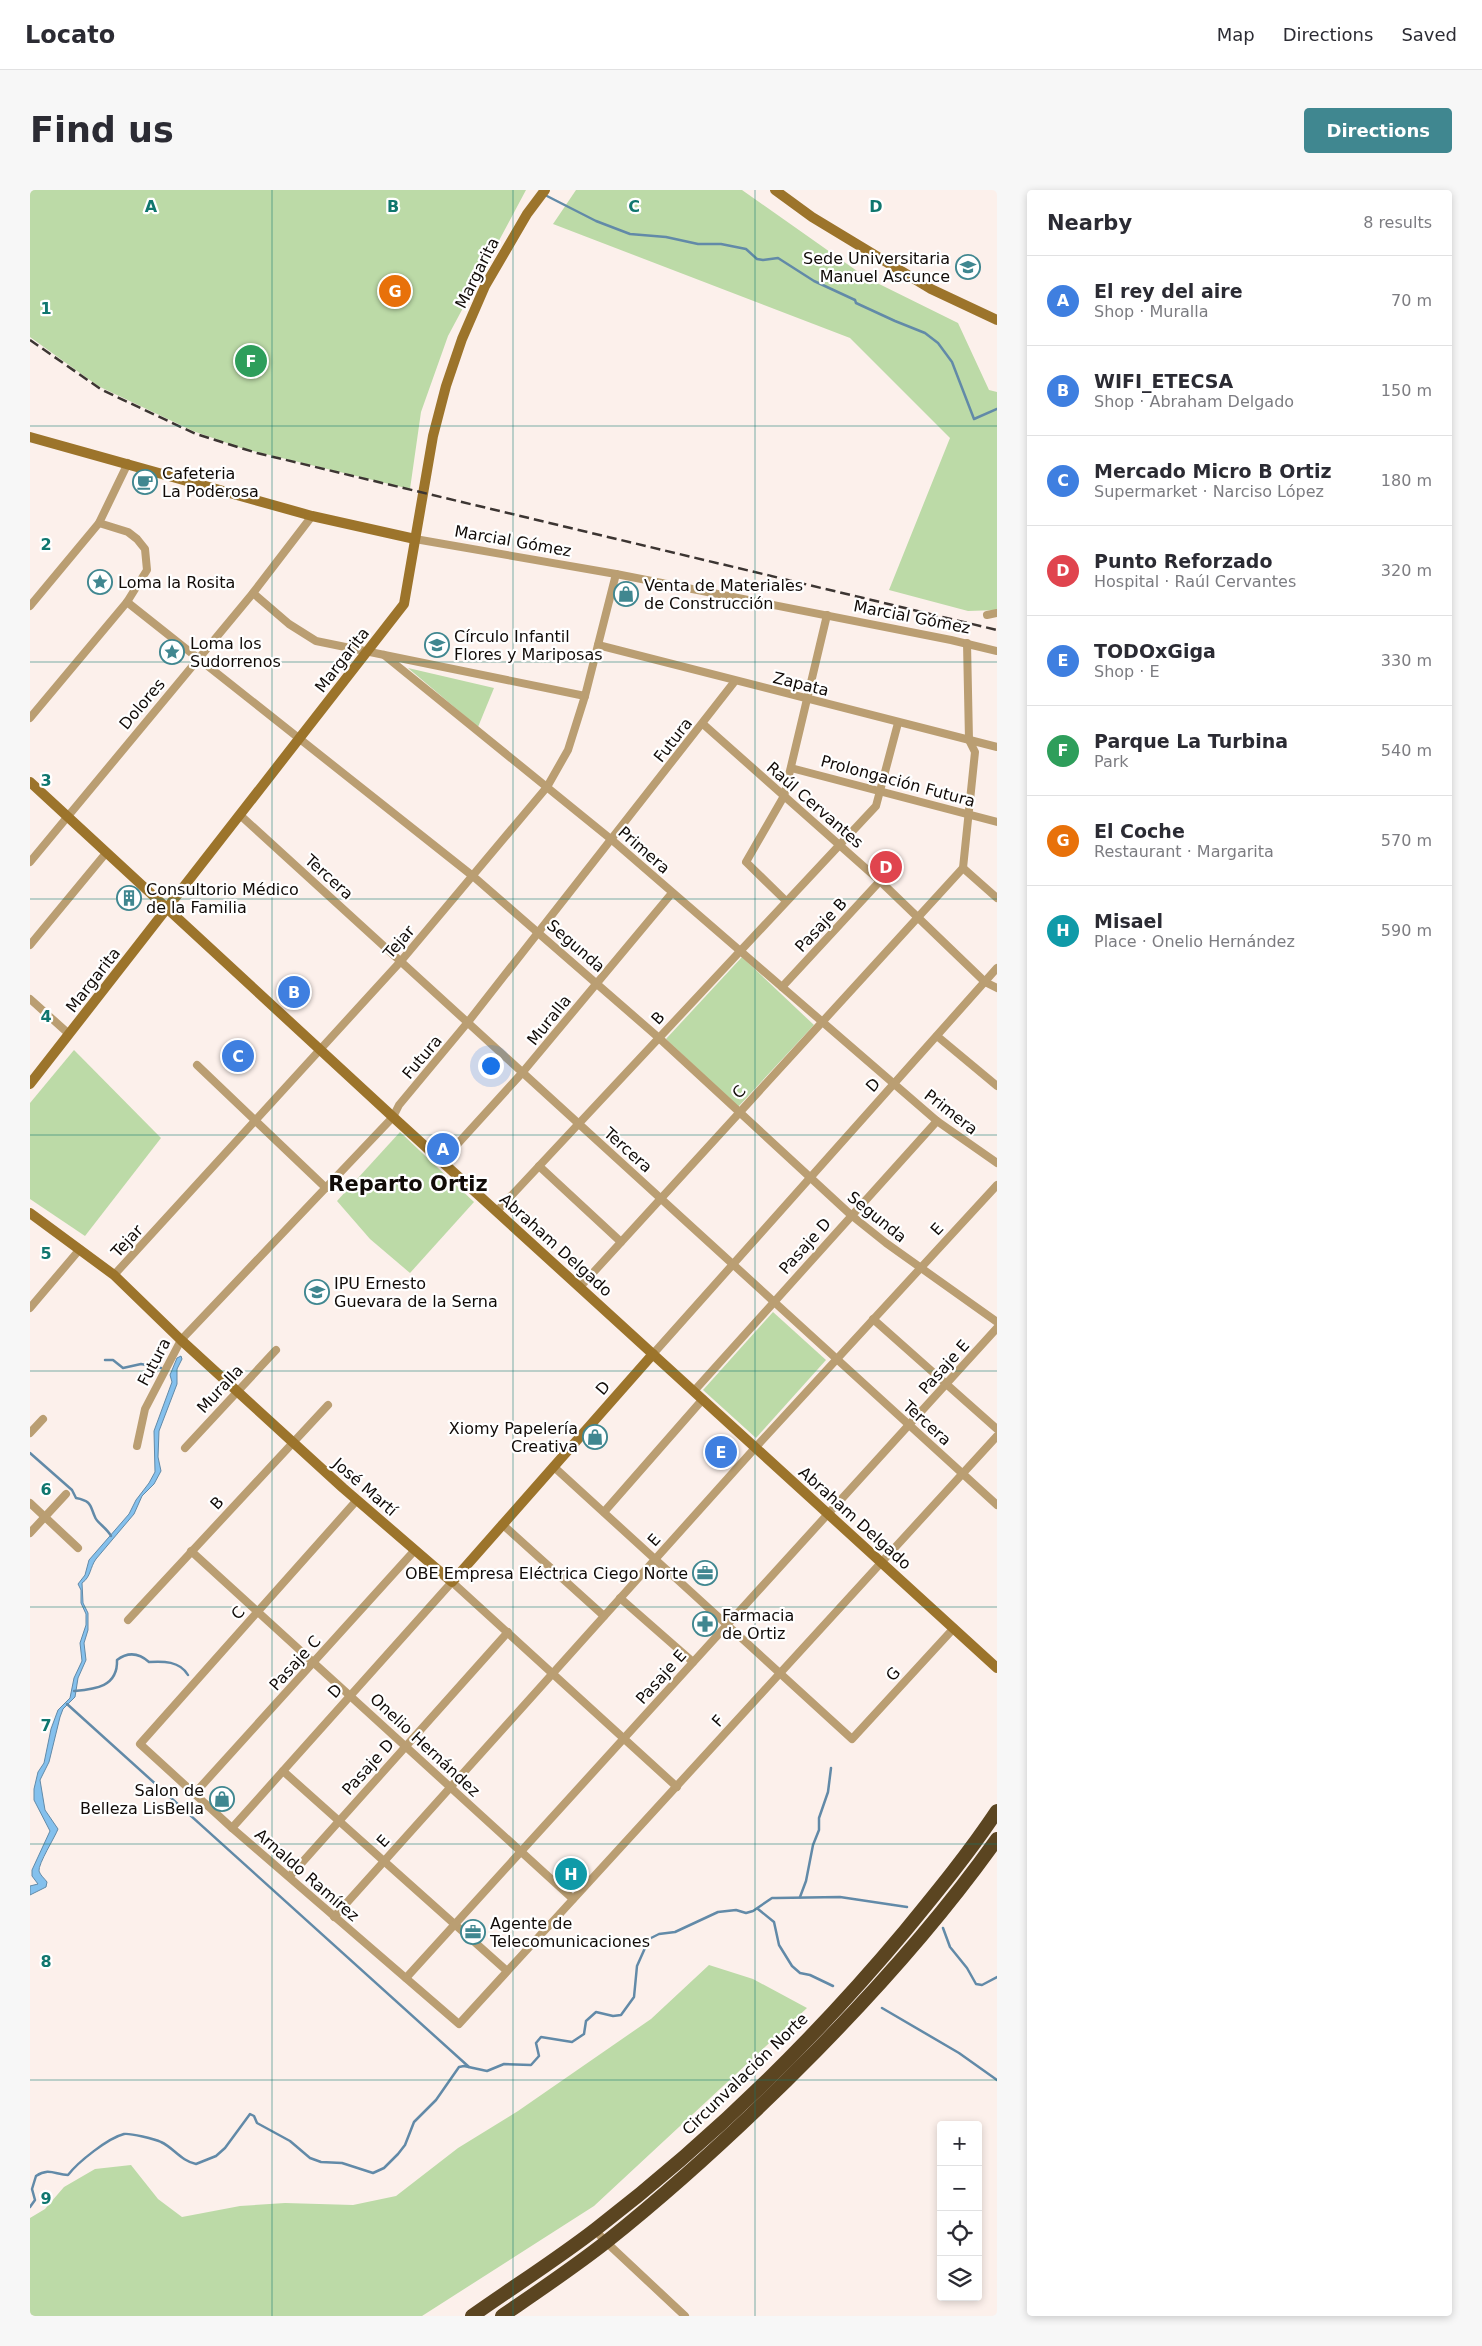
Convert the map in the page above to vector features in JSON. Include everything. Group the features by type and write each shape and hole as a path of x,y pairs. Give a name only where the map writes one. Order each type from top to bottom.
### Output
{"highway":[{"name":"Circunvalación Norte","path":"472,2316 595,2230 667,2172 734,2112 858,1987 945,1882 997,1811"},
{"name":"Circunvalación Norte","path":"502,2316 606,2242 687,2174 762,2106 870,1996 952,1899 997,1839"}],"street":[{"name":"Margarita","path":"30,1084 404,604 434,436 446,386 462,338 485,286 544,190"},
{"path":"775,190 812,218 931,289 997,320"},
{"name":"Marcial Gómez","path":"30,437 312,516 415,539 616,574 967,643 997,651"},
{"path":"30,606 99,523 128,463"},
{"name":"Dolores","path":"30,862 253,593 312,516"},
{"path":"30,718 127,602 144,578 147,570 146,549 141,544 128,532 99,523"},
{"name":"Tejar","path":"114,1275 256,1122 401,961 474,877 547,787 568,750 585,696 616,574"},
{"name":"Primera","path":"253,593 289,624 316,641 384,655 612,840 937,1121 997,1163"},
{"name":"Segunda","path":"127,602 474,877 659,1038 738,1113 851,1215 920,1268 997,1322"},
{"path":"987,615 997,613"},
{"path":"786,901 746,862 784,796 827,616"},
{"path":"967,643 969,740 975,752 963,868 997,898"},
{"name":"Zapata","path":"598,645 735,682 997,747"},
{"path":"384,655 585,696"},
{"name":"Futura","path":"137,1446 145,1409 181,1340 393,1117 399,1106 539,933 735,682"},
{"name":"B","path":"497,1211 876,806 882,790 898,723"},
{"name":"Raúl Cervantes","path":"703,724 880,881 985,982 997,988"},
{"name":"Prolongación Futura","path":"791,768 882,790 997,822"},
{"name":"Abraham Delgado","path":"30,782 393,1117 997,1668"},
{"name":"Tercera","path":"240,815 997,1505"},
{"path":"30,945 106,853"},
{"name":"C","path":"580,1287 963,868"},
{"name":"Pasaje B","path":"782,987 880,881"},
{"name":"Muralla","path":"442,1161 522,1073 672,893"},
{"name":"D","path":"232,1828 997,968"},
{"path":"30,999 69,1034"},
{"path":"937,1036 994,1083 997,1075"},
{"path":"197,1065 326,1188"},
{"name":"Pasaje D","path":"694,1391 937,1121"},
{"path":"539,1166 621,1242"},
{"name":"E","path":"334,1916 755,1448 997,1185"},
{"name":"José Martí","path":"30,1213 114,1275 181,1340 293,1442 508,1632 677,1787"},
{"path":"30,1308 80,1249"},
{"path":"873,1319 945,1385 997,1429"},
{"name":"Pasaje E","path":"406,1978 997,1328"},
{"name":"Muralla","path":"185,1448 276,1350"},
{"path":"604,1512 703,1399"},
{"name":"B","path":"128,1620 328,1405"},
{"path":"30,1433 43,1419"},
{"name":"F","path":"459,2024 780,1674 962,1472 997,1436"},
{"path":"554,1466 780,1674"},
{"path":"30,1533 66,1494"},
{"name":"C","path":"140,1744 357,1500"},
{"path":"30,1503 78,1548"},
{"path":"502,1524 604,1616"},
{"name":"Pasaje C","path":"196,1793 415,1550"},
{"name":"Onelio Hernández","path":"191,1551 573,1899"},
{"path":"620,1598 693,1662"},
{"name":"G","path":"780,1674 852,1739 954,1628"},
{"name":"Pasaje D","path":"290,1876 508,1632"},
{"name":"Arnaldo Ramírez","path":"140,1744 196,1793 232,1828 290,1876 459,2024"},
{"path":"283,1771 507,1971"},
{"path":"595,2230 685,2316"}],"green space":[{"path":"30,190 526,190 448,336 421,412 410,489 241,448 193,431 98,386 30,337"},
{"path":"576,190 742,190 867,278 958,323 989,390 997,392 997,610 968,611 889,590 950,438 850,338 553,224"},
{"path":"408,668 494,688 478,727"},
{"path":"742,957 814,1025 738,1107 666,1039"},
{"path":"74,1050 161,1138 85,1236 30,1199 30,1103"},
{"path":"400,1132 474,1202 410,1273 370,1239 337,1201"},
{"path":"773,1312 826,1360 756,1438 703,1390"},
{"path":"709,1965 753,1979 807,2008 594,2206 422,2316 30,2316 30,2218 45,2209 64,2187 95,2169 131,2165 158,2199 182,2217 240,2206 285,2203 353,2205 396,2196 458,2148 518,2111 651,2019"}],"water":[{"path":"181,1356 182,1359 177,1369 177,1384 159,1431 158,1457 161,1471 154,1484 142,1496 134,1514 96,1559 87,1578 82,1583 83,1603 88,1613 88,1630 84,1643 86,1660 78,1678 75,1697 63,1709 49,1762 40,1780 45,1810 58,1829 39,1868 47,1882 46,1887 30,1895 30,1886 38,1884 32,1876 32,1870 50,1831 34,1800 34,1789 38,1772 44,1763 51,1729 58,1710 70,1698 74,1678 82,1661 80,1643 86,1625 86,1614 81,1603 81,1590 78,1584 85,1575 89,1560 129,1514 155,1472 154,1431 172,1382 170,1375 177,1358"}],"waterway":[{"path":"545,195 596,221 630,234 666,237 698,244 721,244 746,249 757,259 778,258 814,281 855,300 856,303 925,333 938,343 952,362 974,419 997,409"},
{"path":"105,1360 113,1360 123,1368 141,1364 161,1368"},
{"path":"30,1453 72,1490 76,1498 88,1502 96,1519 111,1536"},
{"path":"74,1691 104,1685 114,1676 117,1660 126,1655 138,1655 149,1662 176,1664 185,1670 188,1675"},
{"path":"67,1704 469,2067"},
{"path":"800,1897 806,1881 813,1845 819,1830 819,1818 828,1792 831,1768"},
{"path":"30,2207 35,2200 32,2189 36,2176 45,2172 68,2175 94,2151 117,2136 131,2134 158,2141 186,2160 196,2164 216,2156 225,2148 250,2114 254,2116 257,2123 290,2141 310,2158 321,2162 342,2163 373,2173 384,2168 398,2154 405,2145 414,2122 436,2100 459,2067 464,2066 487,2071 504,2064 531,2065 539,2056 536,2043 541,2037 572,2042 584,2034 586,2021 596,2012 613,2016 621,2015 634,1997 637,1966 649,1939 659,1934 675,1932 718,1912 736,1910 746,1913 753,1911 772,1898 840,1897 907,1907"},
{"path":"758,1909 774,1922 779,1945 792,1966 800,1973 810,1975 833,1986"},
{"path":"943,1928 950,1947 967,1968 976,1984 982,1985 997,1977"},
{"path":"882,2008 959,2053 997,2080"}],"railway":[{"path":"30,340 102,390 196,434 257,453 997,630"}],"place":[{"name":"Sede Universitaria Manuel Ascunce","path":"968,267"},
{"name":"El Coche","path":"395,291"},
{"name":"Parque La Turbina","path":"251,361"},
{"name":"Cafeteria La Poderosa","path":"145,482"},
{"name":"Loma la Rosita","path":"100,582"},
{"name":"Venta de Materiales de Construcción","path":"626,594"},
{"name":"Círculo Infantil Flores y Mariposas","path":"437,645"},
{"name":"Loma los Sudorrenos","path":"172,652"},
{"name":"Punto Reforzado","path":"886,867"},
{"name":"Consultorio Médico de la Familia","path":"129,898"},
{"name":"WIFI_ETECSA","path":"294,992"},
{"name":"Mercado Micro B Ortiz","path":"238,1056"},
{"name":"El rey del aire","path":"443,1149"},
{"name":"IPU Ernesto Guevara de la Serna","path":"317,1292"},
{"name":"Xiomy Papelería Creativa","path":"595,1437"},
{"name":"TODOxGiga","path":"721,1452"},
{"name":"OBE Empresa Eléctrica Ciego Norte","path":"705,1573"},
{"name":"Farmacia de Ortiz","path":"705,1624"},
{"name":"Salon de Belleza LisBella","path":"222,1799"},
{"name":"Misael","path":"571,1874"},
{"name":"Agente de Telecomunicaciones","path":"473,1932"}],"district":[{"name":"Reparto Ortiz","path":"408,1184"}]}
